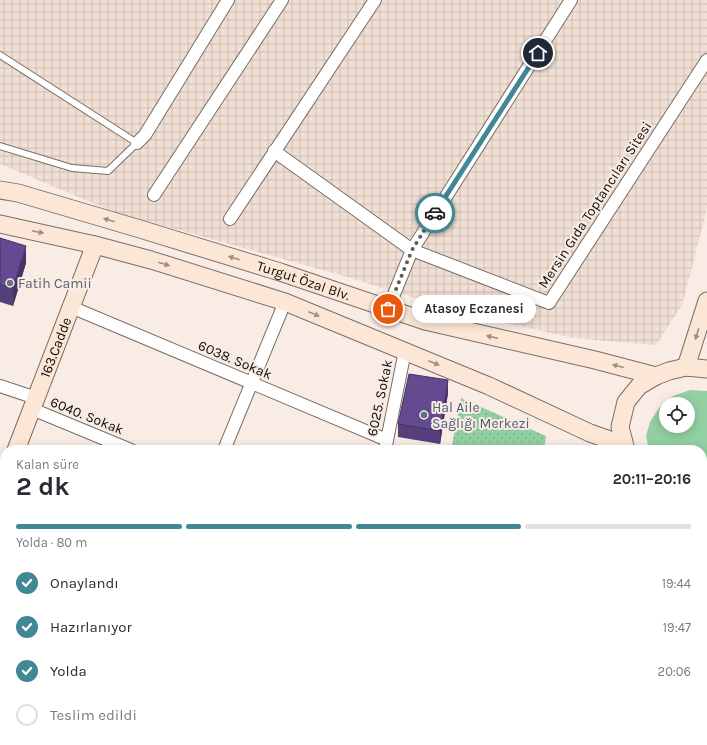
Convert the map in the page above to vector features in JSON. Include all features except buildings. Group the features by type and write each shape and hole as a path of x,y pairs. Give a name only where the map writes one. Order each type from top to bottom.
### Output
{"main road":[{"name":"Turgut Özal Blv.","path":"0,190 18,193 280,272 425,321 595,360 656,376"},
{"name":"Turgut Özal Blv.","path":"0,224 95,245 151,260 285,302 496,389 618,445"},
{"name":"163.Cadde","path":"18,445 95,245"},
{"path":"686,367 707,300"},
{"path":"624,445 620,427 626,402 639,386 656,376 686,367 707,369"}],"street":[{"path":"137,143 146,135 228,0"},
{"path":"154,195 282,0"},
{"path":"230,219 375,0"},
{"path":"388,309 412,250 571,0"},
{"name":"Mersin Gıda Toptancıları Sitesi","path":"274,151 412,250 549,303 707,60"},
{"path":"226,445 285,302"},
{"name":"6038. Sokak","path":"71,307 252,383 386,445"},
{"name":"6025. Sokak","path":"386,445 405,351"},
{"name":"6040. Sokak","path":"0,386 121,445"}],"lane":[{"path":"0,55 137,143 108,171 72,168 0,146"}],"shaded area":[{"path":"0,0 707,0 707,209 682,305 656,345 574,338 473,316 344,276 114,212 0,164"}],"green space":[{"path":"690,390 707,391 707,445 648,445 646,436 650,422 659,408 659,433 695,433 695,397 672,397"},
{"path":"461,398 546,436 545,445 452,445"}],"way so far":[{"path":"388,309 412,250 435,213"}],"place":[{"name":"Fatih Camii","path":"10,283"},
{"name":"Atasoy Eczanesi","path":"388,309"},
{"name":"Hal Aile Sağlığı Merkezi","path":"424,415"}],"route":[{"path":"435,213 538,53"}]}
